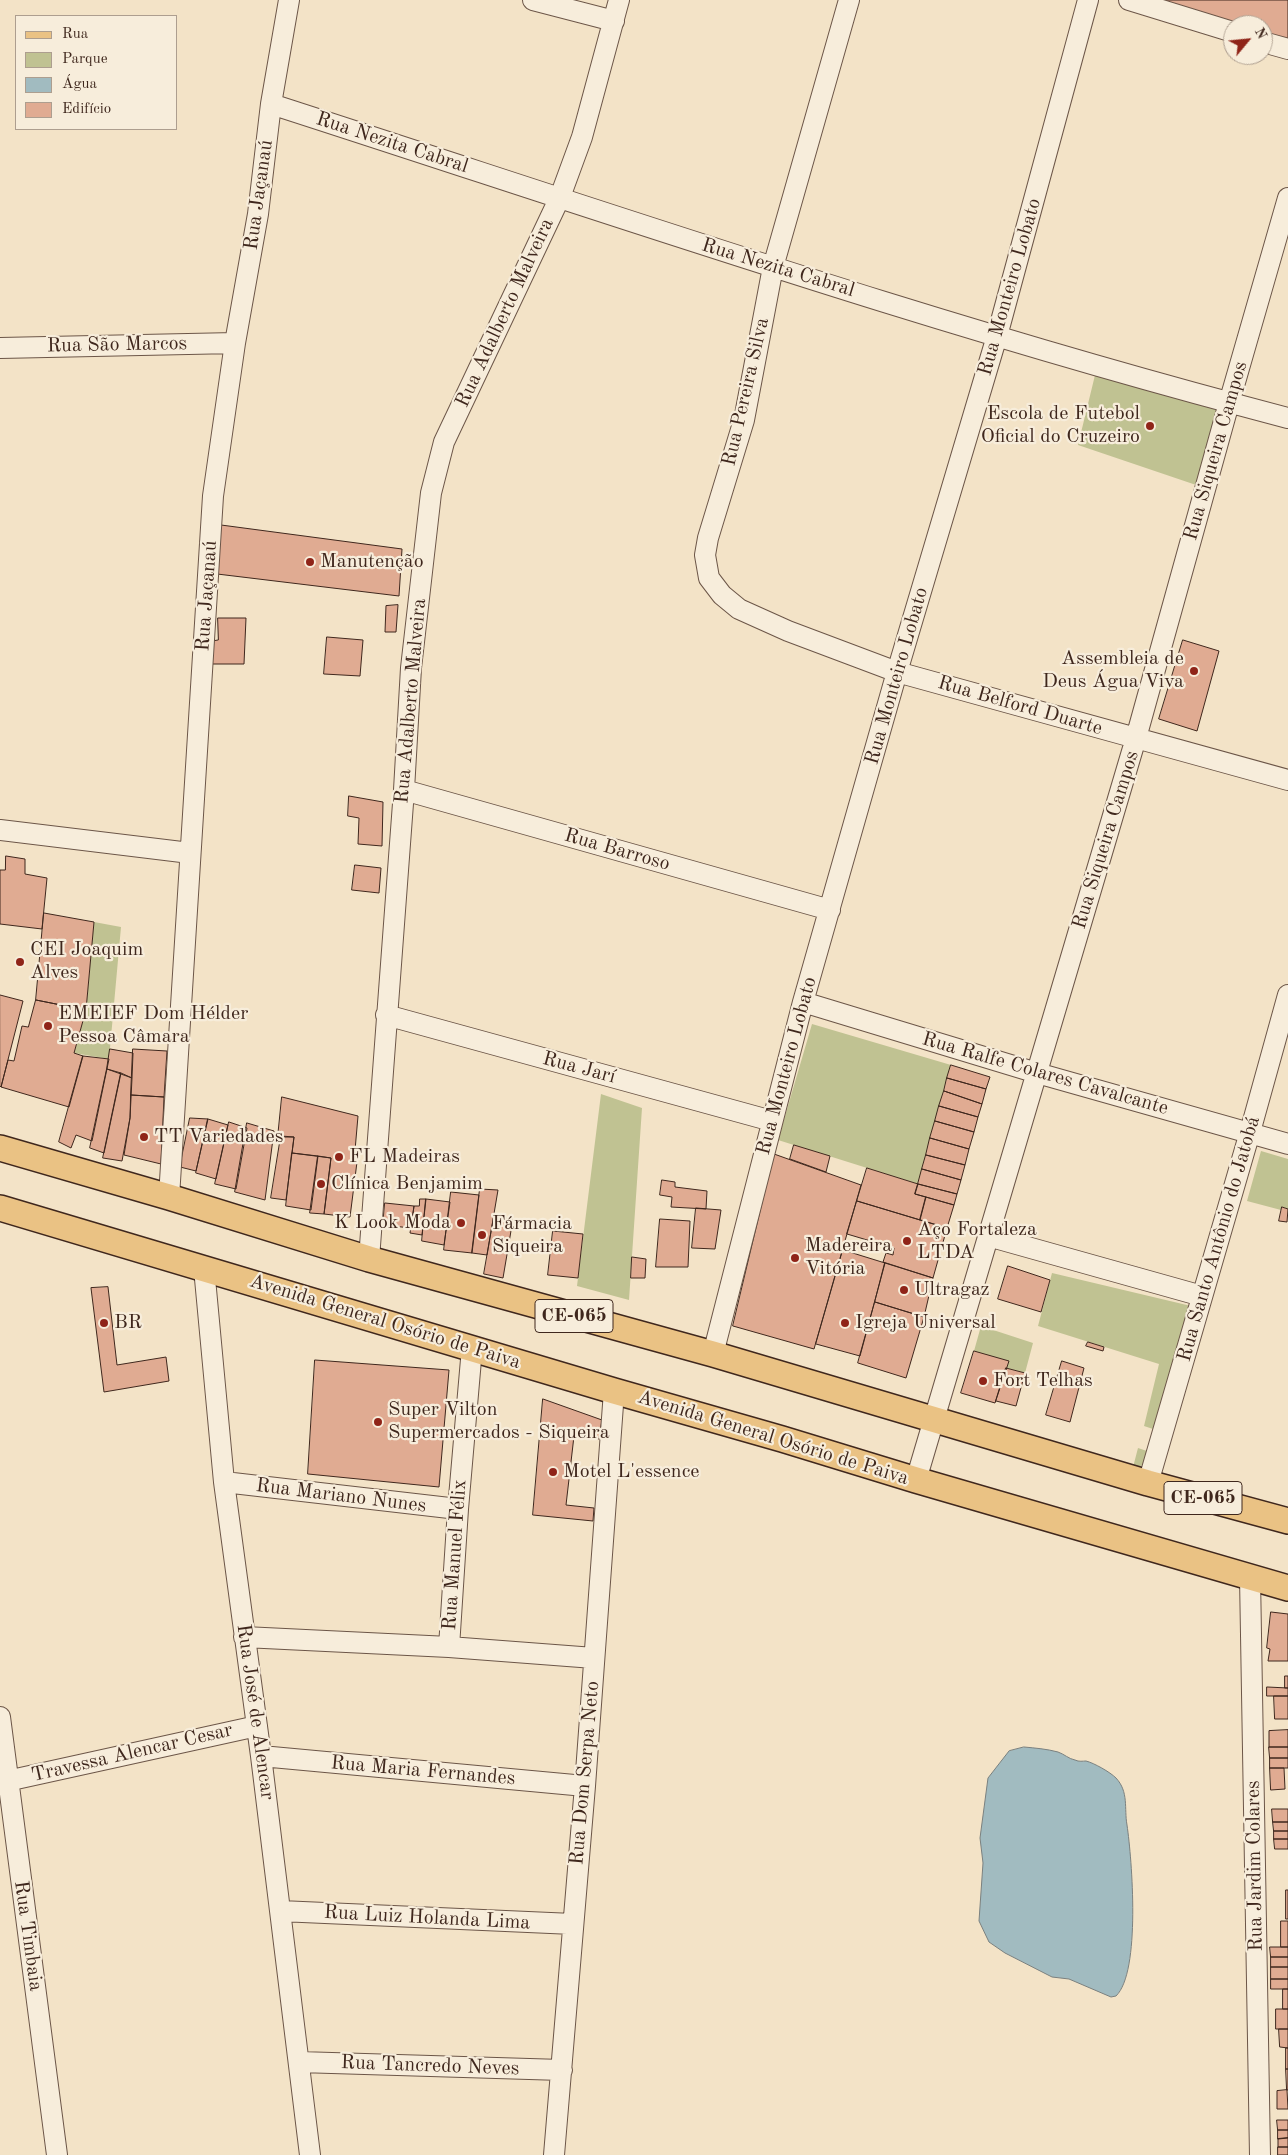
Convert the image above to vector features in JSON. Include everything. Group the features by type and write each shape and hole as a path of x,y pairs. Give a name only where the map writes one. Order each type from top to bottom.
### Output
{"main road":[{"name":"CE-065","path":"0,1148 169,1197 369,1259 713,1354 1148,1483 1288,1521"},
{"name":"Avenida General Osório de Paiva","path":"0,1208 614,1391 782,1438 916,1480 1288,1588"}],"street":[{"name":"Rua Jaçanaú","path":"169,1197 213,496 235,343 258,214 271,104 289,0"},
{"path":"533,0 614,21"},
{"name":"Rua Adalberto Malveira","path":"369,1259 404,790 411,668 435,470 444,442 560,197 582,137 619,0"},
{"name":"Rua Pereira Silva","path":"849,0 773,267 744,420 708,538 705,555 709,578 722,595 740,609 788,631 897,672"},
{"name":"Rua Monteiro Lobato","path":"713,1354 803,1002 897,672 997,336 1088,0"},
{"path":"1129,0 1223,29"},
{"path":"1273,45 1288,49"},
{"name":"Rua Nezita Cabral","path":"271,104 773,267 997,336 1288,418"},
{"name":"Rua Siqueira Campos","path":"916,1480 1136,738 1229,402 1288,198"},
{"name":"Rua São Marcos","path":"0,348 235,343"},
{"name":"Rua Belford Duarte","path":"897,672 1288,780"},
{"name":"Rua Barroso","path":"404,790 830,910"},
{"path":"0,830 190,853"},
{"name":"Rua Santo Antônio do Jatobá","path":"1148,1483 1288,995"},
{"name":"Rua Ralfe Colares Cavalcante","path":"803,1002 1037,1073 1288,1144"},
{"name":"Rua Jarí","path":"386,1015 772,1121"},
{"path":"988,1236 1202,1296"},
{"name":"Rua José de Alencar","path":"204,1268 224,1482 261,1756 310,2155"},
{"name":"Rua Manuel Félix","path":"244,1637 449,1647 458,1509 472,1348"},
{"name":"Rua Dom Serpa Neto","path":"554,2155 585,1786 614,1391"},
{"name":"Rua Mariano Nunes","path":"224,1482 458,1509"},
{"name":"Rua Jardim Colares","path":"1250,1577 1260,2155"},
{"path":"449,1647 594,1658"},
{"name":"Rua Timbaia","path":"0,1717 57,2155"},
{"name":"Travessa Alencar Cesar","path":"7,1781 257,1726"},
{"name":"Rua Maria Fernandes","path":"261,1756 585,1786"},
{"name":"Rua Luiz Holanda Lima","path":"280,1911 573,1924"},
{"name":"Rua Tancredo Neves","path":"299,2062 562,2070"}],"green space":[{"name":"Escola de Futebol Oficial do Cruzeiro","path":"1096,371 1222,407 1202,487 1078,445"},
{"path":"94,922 121,927 109,1059 74,1053 86,1010"},
{"path":"812,1024 951,1065 918,1184 778,1140"},
{"path":"601,1094 642,1108 629,1300 577,1286"},
{"path":"1261,1151 1288,1159 1288,1209 1282,1207 1281,1210 1247,1201"},
{"path":"1052,1273 1191,1306 1156,1430 1144,1426 1159,1364 1038,1326"},
{"path":"981,1326 1033,1343 1025,1373 1006,1368 974,1351"},
{"path":"1138,1448 1147,1451 1144,1464 1132,1471"}],"water":[{"path":"1024,1747 1054,1751 1079,1761 1086,1761 1116,1778 1123,1789 1131,1863 1133,1914 1129,1964 1124,1983 1116,1996 1111,1997 1069,1979 1052,1977 1005,1953 989,1942 979,1921 983,1863 980,1838 988,1778 1009,1751"}],"building":[{"path":"1158,0 1288,0 1288,40 1273,35 1273,15 1223,15 1223,20"},
{"name":"Manutenção","path":"221,525 402,549 399,596 217,574"},
{"path":"398,605 396,632 385,632 386,606"},
{"path":"218,618 246,618 244,664 211,664 212,641 218,640"},
{"path":"327,637 363,640 360,676 324,674"},
{"name":"Assembleia de Deus Água Viva","path":"1183,640 1219,651 1197,731 1159,719"},
{"path":"349,796 383,802 382,846 358,844 359,818 348,816"},
{"path":"6,856 25,859 25,874 47,878 42,929 0,924 0,870 5,870"},
{"path":"355,865 381,868 379,893 352,890"},
{"path":"44,913 94,922 86,1010 36,1000"},
{"path":"0,995 23,1001 1,1087 0,1086"},
{"path":"36,1000 86,1010 74,1053 83,1056 69,1107 1,1087 8,1060 14,1061 22,1026 28,1027"},
{"path":"110,1049 133,1053 132,1078 107,1069"},
{"path":"133,1049 167,1051 164,1097 131,1095"},
{"path":"83,1056 109,1059 92,1141 76,1135 71,1148 59,1142"},
{"path":"951,1065 990,1077 986,1089 947,1078"},
{"path":"107,1069 121,1073 104,1153 90,1148"},
{"path":"121,1073 132,1078 130,1118 122,1161 103,1158"},
{"path":"947,1078 986,1089 982,1104 944,1091"},
{"path":"944,1091 982,1104 978,1117 939,1106"},
{"name":"TT Variedades","path":"131,1095 164,1097 161,1164 124,1155 130,1118"},
{"name":"FL Madeiras","path":"282,1097 358,1116 354,1162 357,1162 350,1217 324,1214 331,1158 292,1153 294,1137 278,1137"},
{"path":"939,1106 978,1117 974,1132 935,1121"},
{"path":"190,1118 208,1119 196,1171 180,1167"},
{"path":"208,1119 228,1125 216,1179 196,1173"},
{"path":"935,1121 974,1132 969,1149 930,1138"},
{"path":"229,1122 247,1128 236,1189 215,1184"},
{"path":"247,1123 274,1131 265,1200 235,1192"},
{"path":"281,1136 294,1137 286,1200 271,1198"},
{"path":"930,1138 969,1149 965,1165 926,1155"},
{"path":"794,1145 830,1156 826,1172 790,1159"},
{"path":"292,1153 318,1156 311,1210 286,1206"},
{"name":"Madereira Vitória","path":"774,1154 861,1185 814,1349 733,1326"},
{"path":"926,1155 965,1165 961,1180 922,1169"},
{"name":"Clínica Benjamim","path":"318,1156 331,1158 324,1214 310,1213"},
{"path":"867,1168 918,1184 915,1194 926,1197 920,1220 857,1201"},
{"path":"922,1169 961,1180 957,1194 918,1184"},
{"path":"662,1180 675,1182 675,1187 707,1191 706,1209 671,1207 672,1197 660,1195"},
{"path":"918,1184 957,1194 954,1205 915,1194"},
{"name":"Fármacia Siqueira","path":"480,1189 498,1190 487,1255 472,1253"},
{"name":"K Look Moda","path":"451,1192 479,1195 472,1253 444,1250"},
{"path":"926,1197 954,1205 947,1228 920,1220"},
{"path":"420,1199 426,1199 422,1235 410,1233 414,1206 419,1206"},
{"path":"426,1199 450,1202 444,1245 422,1241"},
{"name":"Aço Fortaleza LTDA","path":"857,1201 947,1228 933,1278 883,1262 886,1253 893,1255 894,1248 847,1234"},
{"path":"385,1203 414,1206 411,1228 383,1225"},
{"path":"1282,1207 1288,1209 1287,1222 1279,1221"},
{"path":"696,1208 721,1210 715,1249 692,1248"},
{"path":"494,1217 513,1219 503,1278 484,1274"},
{"path":"660,1219 690,1221 688,1267 656,1267"},
{"path":"553,1231 583,1234 578,1278 548,1275"},
{"name":"Igreja Universal","path":"843,1250 885,1263 860,1356 816,1344"},
{"path":"632,1257 646,1259 645,1278 631,1278"},
{"name":"Ultragaz","path":"885,1263 933,1278 924,1317 875,1302"},
{"path":"1008,1266 1050,1280 1041,1312 998,1299"},
{"name":"BR","path":"108,1287 117,1365 166,1357 169,1381 104,1392 91,1288"},
{"path":"875,1302 924,1317 906,1378 858,1363"},
{"path":"1088,1342 1104,1347 1103,1351 1086,1346"},
{"name":"Fort Telhas","path":"974,1351 1009,1361 995,1403 961,1393"},
{"name":"Super Vilton Supermercados - Siqueira","path":"315,1360 449,1370 439,1487 308,1474"},
{"path":"1062,1361 1084,1368 1070,1422 1046,1415"},
{"path":"1006,1368 1025,1373 1016,1406 996,1401"},
{"name":"Motel L'essence","path":"543,1399 602,1420 599,1439 574,1436 566,1505 594,1508 593,1521 533,1515"},
{"path":"1271,1612 1288,1614 1288,1661 1268,1661 1270,1649 1267,1648"},
{"path":"1285,1676 1288,1676 1288,1688 1285,1688"},
{"path":"1267,1687 1288,1688 1288,1696 1267,1696"},
{"path":"1274,1696 1288,1696 1288,1719 1275,1719"},
{"path":"1288,1730 1288,1747 1269,1747 1269,1731"},
{"path":"1269,1747 1288,1747 1288,1758 1270,1758"},
{"path":"1270,1758 1288,1758 1288,1768 1270,1768"},
{"path":"1270,1768 1284,1768 1285,1789 1271,1790"},
{"path":"1272,1809 1288,1809 1288,1822 1273,1822"},
{"path":"1273,1822 1288,1822 1288,1831 1274,1831"},
{"path":"1274,1831 1288,1831 1288,1839 1274,1839"},
{"path":"1274,1839 1288,1839 1288,1849 1275,1849"},
{"path":"1286,1890 1288,1890 1288,1919 1286,1919"},
{"path":"1281,1921 1288,1921 1288,1947 1281,1947"},
{"path":"1270,1947 1288,1947 1288,1957 1271,1957"},
{"path":"1271,1957 1288,1957 1288,1967 1271,1967"},
{"path":"1271,1967 1288,1967 1288,1979 1271,1979"},
{"path":"1271,1979 1288,1979 1288,1989 1271,1989"},
{"path":"1283,1989 1288,1989 1288,2009 1283,2009"},
{"path":"1276,2009 1288,2009 1288,2029 1276,2029"},
{"path":"1279,2029 1288,2029 1288,2048 1280,2047"},
{"path":"1286,2048 1288,2048 1288,2069 1286,2069"},
{"path":"1286,2069 1288,2069 1288,2090 1287,2090"},
{"path":"1287,2090 1288,2109 1277,2109 1277,2091"},
{"path":"1277,2120 1288,2120 1288,2130 1278,2130"},
{"path":"1278,2130 1288,2130 1288,2138 1278,2139"},
{"path":"1288,2138 1288,2147 1278,2147 1278,2139"},
{"path":"1278,2147 1288,2147 1288,2155 1278,2155"}],"place":[{"name":"Escola de Futebol Oficial do Cruzeiro","path":"1150,426"},
{"name":"Manutenção","path":"310,562"},
{"name":"Assembleia de Deus Água Viva","path":"1194,671"},
{"name":"CEI Joaquim Alves","path":"20,962"},
{"name":"EMEIEF Dom Hélder Pessoa Câmara","path":"48,1026"},
{"name":"TT Variedades","path":"144,1137"},
{"name":"FL Madeiras","path":"339,1157"},
{"name":"Clínica Benjamim","path":"321,1184"},
{"name":"K Look Moda","path":"461,1223"},
{"name":"Fármacia Siqueira","path":"482,1235"},
{"name":"Aço Fortaleza LTDA","path":"907,1241"},
{"name":"Madereira Vitória","path":"795,1258"},
{"name":"Ultragaz","path":"904,1290"},
{"name":"BR","path":"104,1323"},
{"name":"Igreja Universal","path":"845,1323"},
{"name":"Fort Telhas","path":"983,1381"},
{"name":"Super Vilton Supermercados - Siqueira","path":"378,1422"},
{"name":"Motel L'essence","path":"553,1472"}]}
